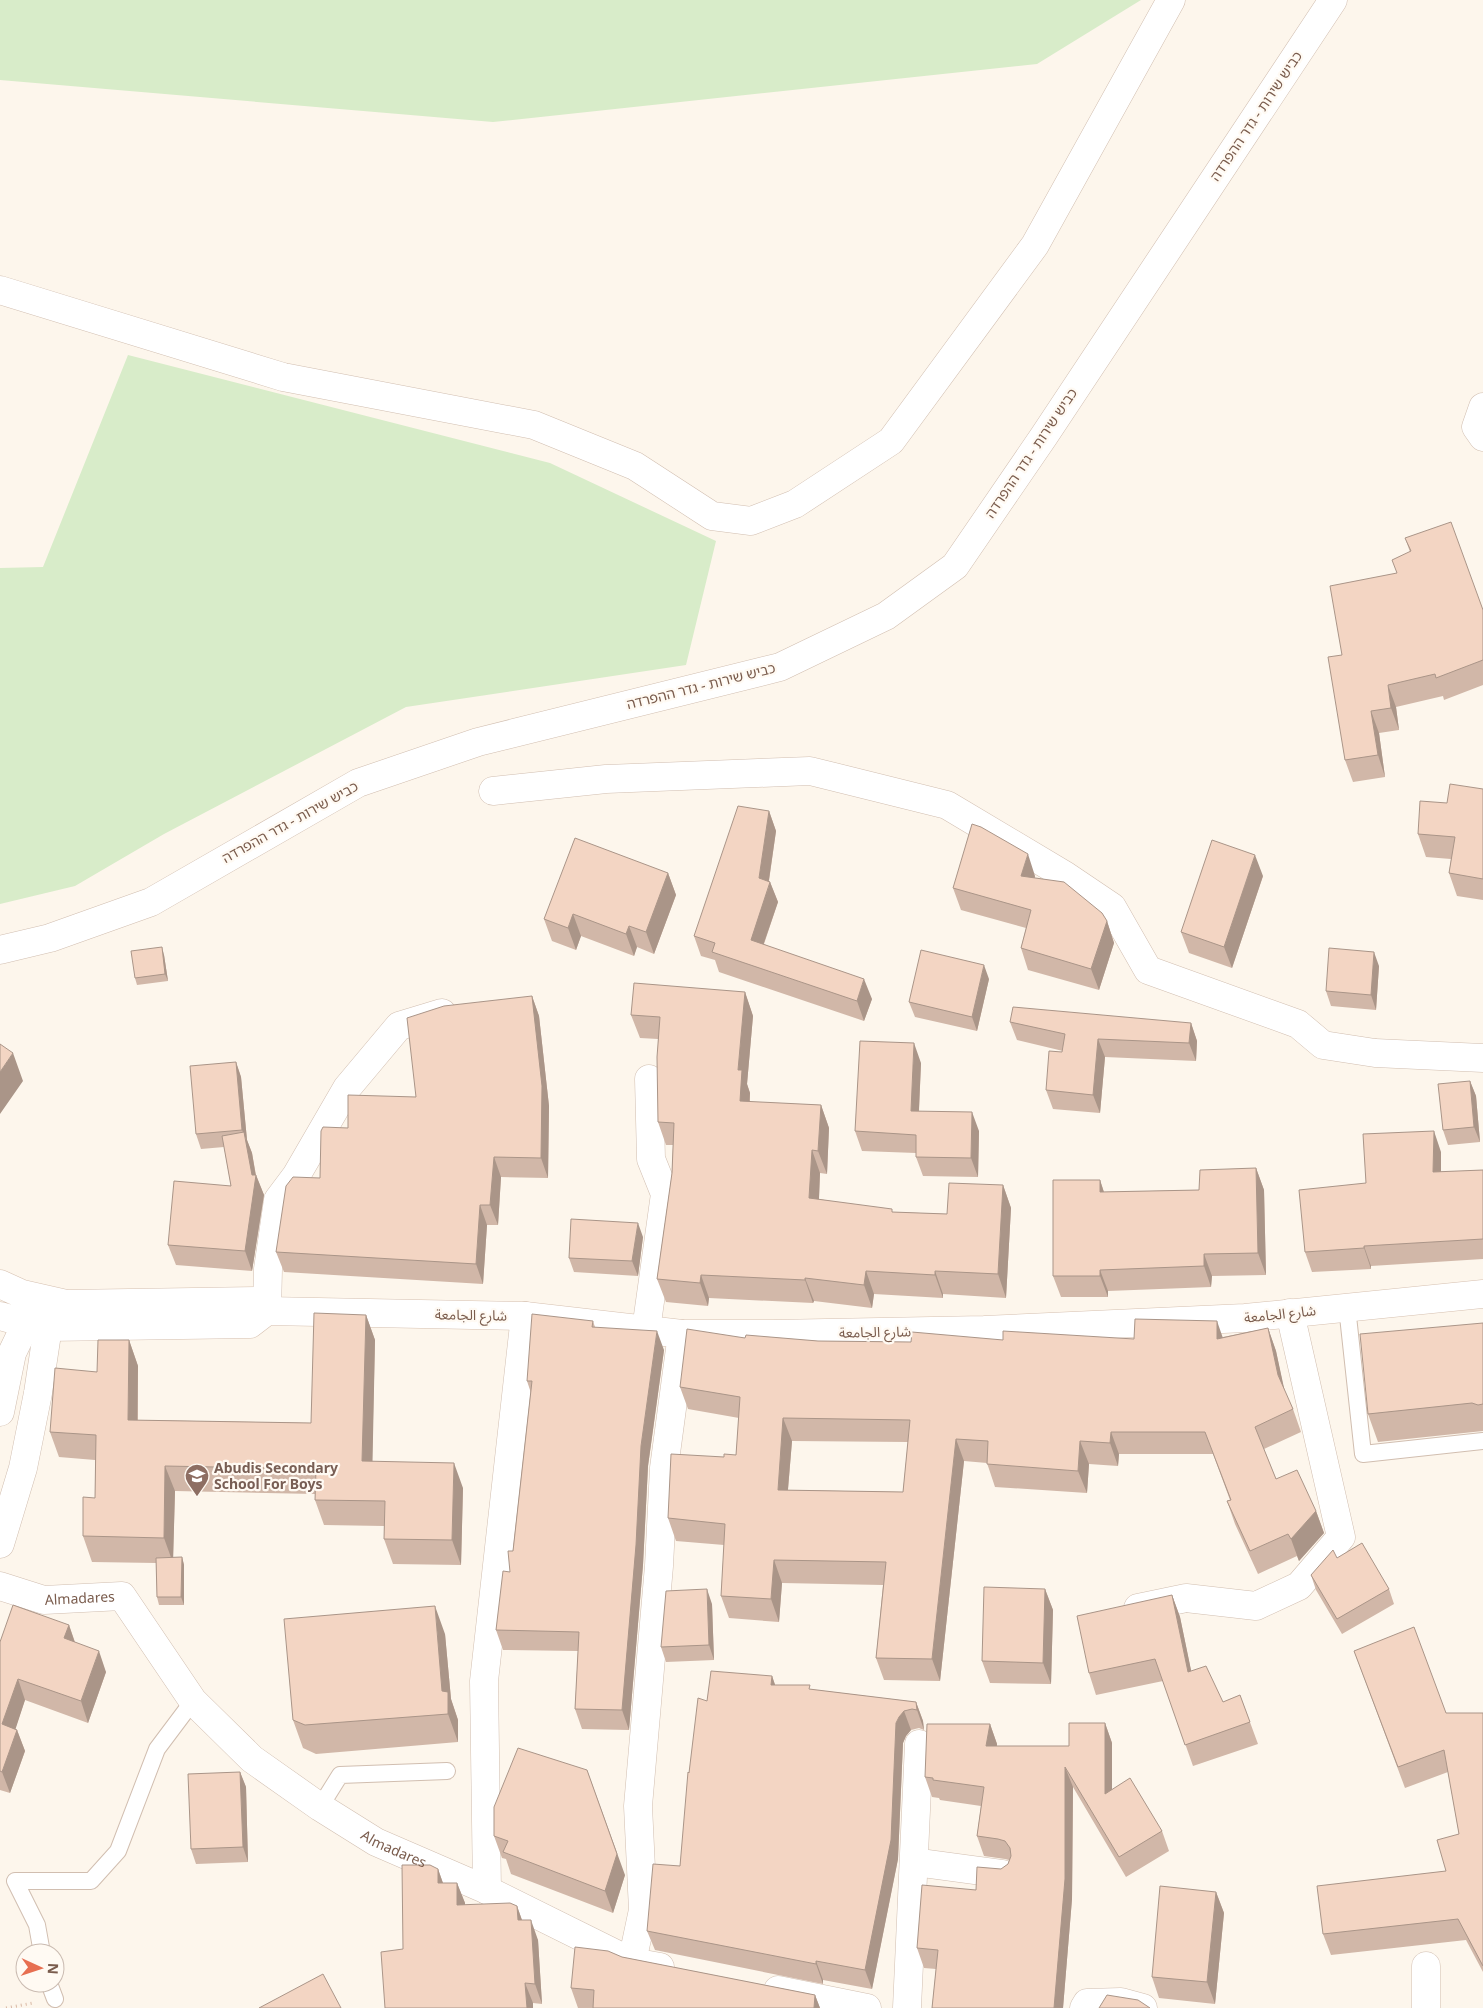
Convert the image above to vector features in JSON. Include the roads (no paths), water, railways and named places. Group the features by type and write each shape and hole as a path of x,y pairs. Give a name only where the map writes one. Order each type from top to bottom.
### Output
{"street":[{"path":"0,290 283,377 534,425 635,466 712,516 751,520 795,504 892,441 1035,245 1171,0"},
{"name":"כביש שירות - גדר ההפרדה","path":"0,950 50,938 151,902 358,783 478,742 780,667 886,616 955,566 1044,436 1333,0"},
{"path":"1483,406 1476,427 1483,438"},
{"path":"494,792 606,779 810,771 947,805 1066,876 1112,907 1148,970 1298,1024 1323,1045 1375,1053 1483,1058"},
{"path":"0,1316 38,1325 250,1324 267,1311 268,1269 278,1200 296,1176 347,1088 399,1026 449,1011"},
{"path":"646,1330 665,1194 651,1159 648,1079"},
{"name":"شارع الجامعة","path":"0,1284 22,1294 66,1304 257,1301 267,1311 525,1316 682,1334 984,1330 1245,1318 1483,1294"},
{"path":"0,1544 23,1468 38,1325 39,1298"},
{"path":"1111,1614 1186,1598 1256,1606 1299,1586 1341,1537 1290,1313"},
{"path":"487,1890 484,1681 525,1316"},
{"path":"0,1412 12,1353 38,1325"},
{"path":"632,1962 643,1910 638,1806 659,1566 664,1468 682,1334"},
{"name":"Almadares","path":"0,1586 44,1600 122,1596 193,1701 252,1759 320,1808 376,1842 487,1890 632,1962 680,1971"},
{"path":"907,2008 919,1744"},
{"path":"914,1862 1004,1874"},
{"path":"1426,1966 1426,2008"},
{"path":"758,1986 867,2008"},
{"path":"1084,2008 1087,2003 1121,2002 1143,2008"}],"lane":[{"path":"1347,1307 1363,1454 1483,1441"},
{"path":"40,1943 37,1925 15,1881 90,1881 118,1851 157,1749 193,1701"},
{"path":"320,1808 340,1775 447,1771"},
{"path":"53,1993 56,1999"}],"place":[{"name":"Abudis Secondary School For Boys","path":"197,1497"}]}
